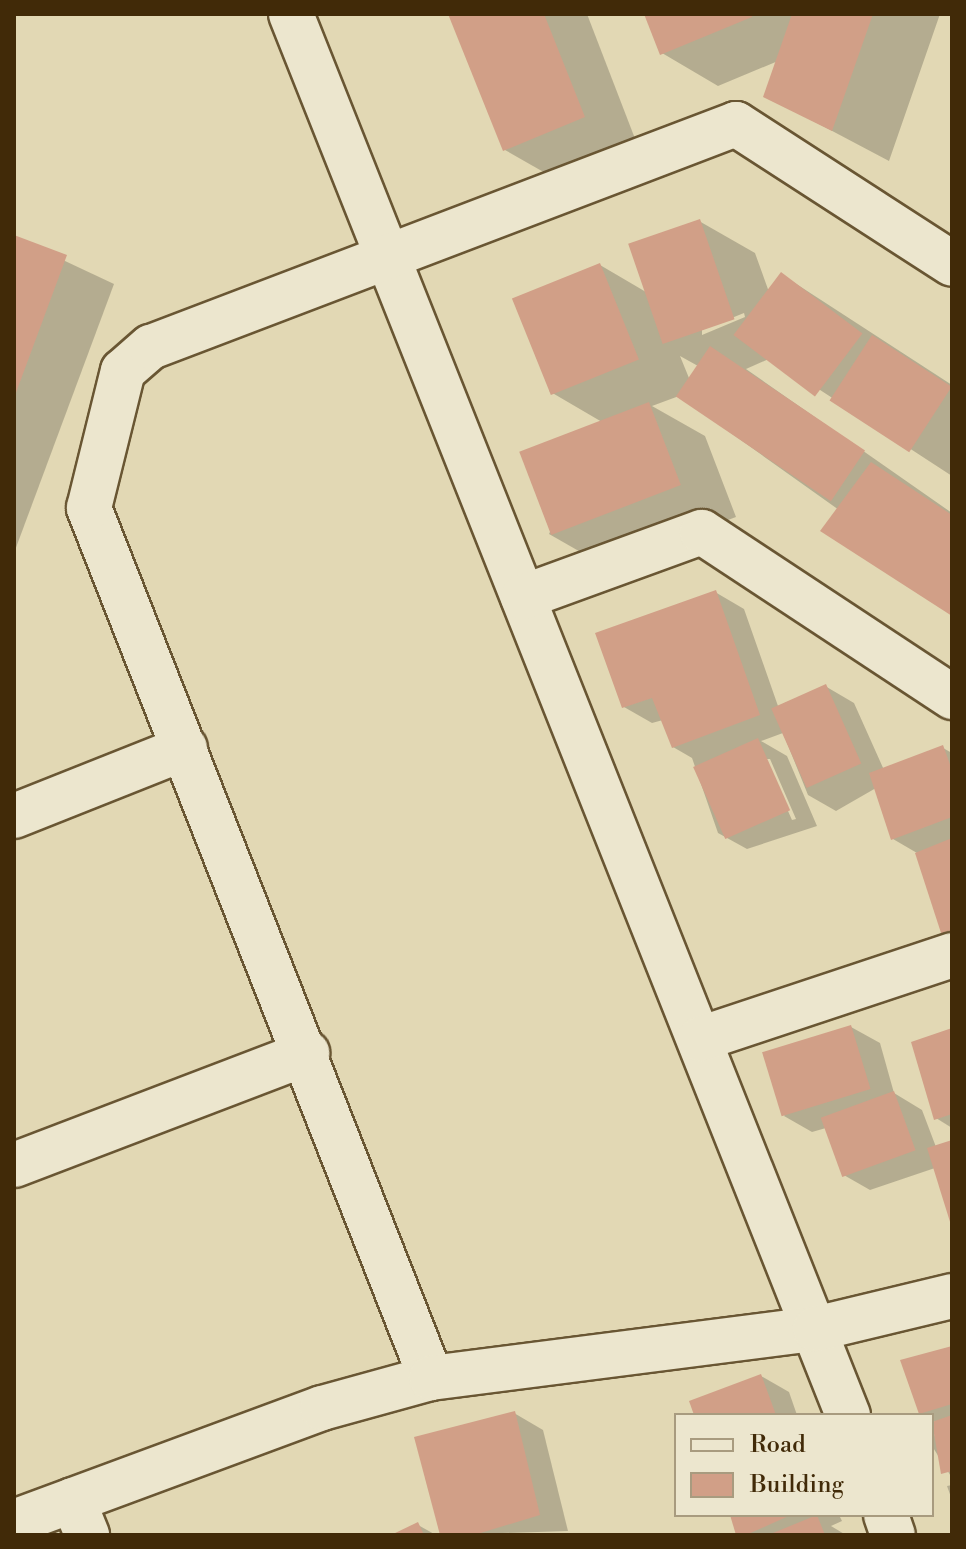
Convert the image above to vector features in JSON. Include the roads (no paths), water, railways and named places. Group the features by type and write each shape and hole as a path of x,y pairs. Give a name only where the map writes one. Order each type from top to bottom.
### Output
{"street":[{"path":"291,14 847,1413"},
{"path":"431,1378 307,1053 89,508 123,371 151,347 736,124 952,264"},
{"path":"523,597 702,532 952,697"},
{"path":"14,816 185,748"},
{"path":"700,1039 952,955"},
{"path":"14,1165 307,1053"},
{"path":"14,1522 80,1517 322,1408 431,1378 815,1329 952,1296"}]}
